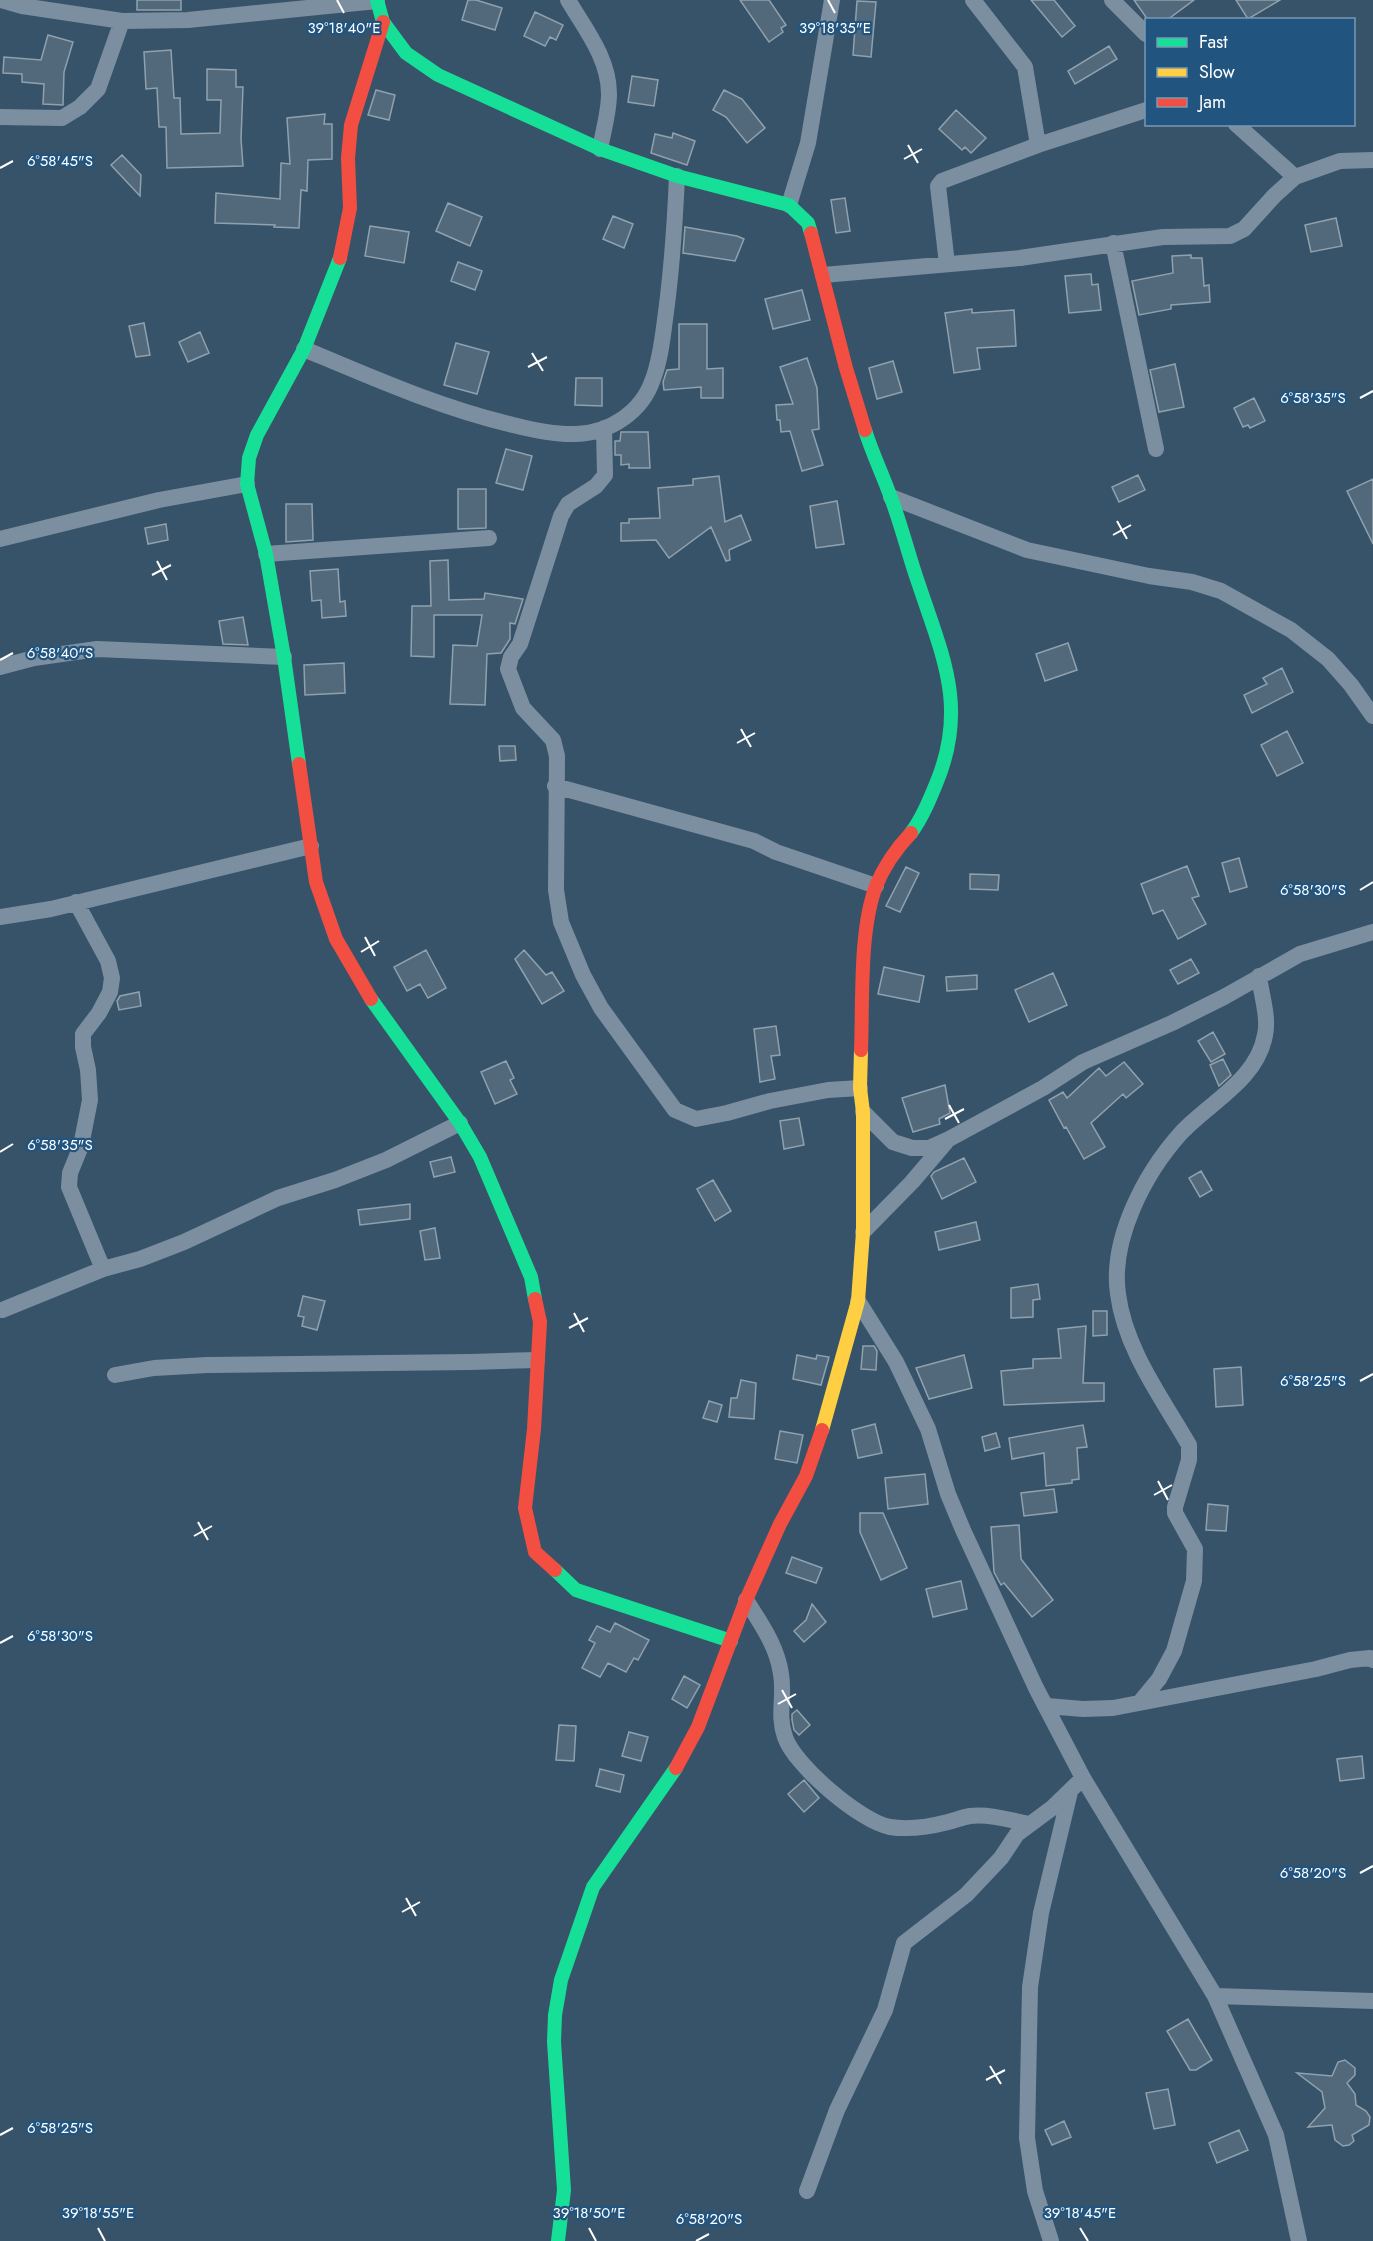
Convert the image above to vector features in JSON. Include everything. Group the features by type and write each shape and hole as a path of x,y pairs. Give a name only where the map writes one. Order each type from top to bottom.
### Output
{"street":[{"path":"1,0 22,6 122,21 188,20 377,1 383,22 406,53 438,75 600,149 677,176 789,204 808,223 846,368 873,455 891,497 939,640 949,677 952,711 949,747 928,804 913,830 893,854 876,886 866,921 860,1088 863,1112 863,1232 858,1301 819,1442 806,1476 780,1524 746,1600 698,1727 677,1766 593,1887 561,1980 554,2024 564,2190 558,2241"},
{"path":"568,0 596,47 606,69 609,95 600,149"},
{"path":"789,204 808,143 832,0"},
{"path":"973,0 1025,67 1038,145"},
{"path":"1112,0 1145,33"},
{"path":"0,117 62,118 80,107 98,89 122,21"},
{"path":"383,22 351,125 348,158 350,208 346,233 328,292 304,349 257,435 249,458 247,484 266,554 284,657 316,882 336,939 368,995 460,1123 480,1157 531,1278 540,1322 534,1429 525,1508 535,1552 576,1590 731,1641"},
{"path":"947,264 938,186 942,181 1038,145 1145,110"},
{"path":"1238,126 1295,177"},
{"path":"823,275 1020,258 1163,237 1221,237 1237,233 1250,224 1275,195 1295,177 1340,161 1373,160"},
{"path":"304,349 438,404 538,431 577,434 604,428 623,420 637,406 653,381 672,268 677,176"},
{"path":"1113,243 1156,449"},
{"path":"604,428 605,475 596,486 568,504 561,516 520,644 511,657 508,669 523,708 554,740 557,756 556,890 561,922 571,950 601,1008 675,1110 696,1119 828,1090 860,1088"},
{"path":"0,539 159,500 247,484"},
{"path":"891,497 1027,550 1149,576 1192,582 1221,591 1292,630 1328,659 1351,685 1373,716"},
{"path":"266,554 489,538"},
{"path":"0,667 34,658 97,649 284,657"},
{"path":"555,786 754,841 776,852 876,886"},
{"path":"0,917 51,909 310,846"},
{"path":"76,902 108,961 112,978 110,992 99,1013 83,1034 90,1100 81,1146 69,1180 69,1187 103,1269"},
{"path":"863,1112 893,1142 912,1148 929,1148 1043,1088 1083,1062 1224,998 1300,954 1373,932"},
{"path":"1140,1702 1159,1679 1174,1651 1194,1581 1195,1549 1175,1513 1189,1460 1189,1445 1160,1397 1124,1322 1118,1294 1117,1262 1130,1216 1146,1182 1181,1134 1250,1071 1266,1033 1259,976"},
{"path":"2,1310 103,1269 140,1259 184,1242 278,1198 335,1180 386,1160 460,1123"},
{"path":"863,1232 912,1182 949,1139"},
{"path":"858,1301 896,1362 928,1429 948,1494 963,1530 1036,1688 1083,1778 1215,1996 1276,2135 1299,2241"},
{"path":"115,1375 154,1368 207,1365 537,1360"},
{"path":"746,1600 776,1652 783,1695 780,1720 786,1740 801,1761 850,1807 871,1821 889,1827 923,1828 969,1816 991,1816 1029,1824"},
{"path":"1047,1706 1083,1709 1113,1708 1316,1669 1350,1660 1370,1658 1373,1660"},
{"path":"807,2191 837,2110 885,2010 904,1943 980,1881 1017,1834 1070,1792 1083,1778"},
{"path":"1051,2241 1035,2191 1027,2138 1030,1986 1041,1913 1070,1792"},
{"path":"1215,1996 1373,2001"}],"building":[{"path":"137,0 181,0 181,10 137,10"},
{"path":"468,0 476,0 502,8 495,30 462,20"},
{"path":"740,0 769,0 786,25 781,28 783,32 769,42"},
{"path":"1031,0 1054,0 1075,26 1062,37"},
{"path":"1134,0 1194,0 1170,18 1147,18"},
{"path":"1236,0 1280,0 1250,18 1247,18"},
{"path":"857,1 876,2 871,57 853,55"},
{"path":"535,12 563,25 556,40 550,37 545,46 524,36"},
{"path":"48,35 73,42 64,72 63,105 43,104 44,84 22,82 22,74 3,73 4,57 41,60"},
{"path":"1109,46 1117,59 1075,84 1068,71"},
{"path":"171,50 174,98 180,98 181,134 220,133 221,100 207,100 207,69 236,70 236,87 243,87 241,139 243,166 167,168 166,127 159,127 157,88 146,89 144,52"},
{"path":"632,76 658,80 654,106 628,102"},
{"path":"376,90 395,95 389,120 368,115"},
{"path":"724,90 742,99 765,128 747,143 726,117 713,110"},
{"path":"956,110 986,138 971,153 965,147 962,150 939,129"},
{"path":"325,114 324,124 332,124 332,159 308,160 307,191 301,190 299,228 215,223 216,193 280,199 281,163 290,164 287,118"},
{"path":"673,133 695,141 687,165 651,153 655,134 672,138"},
{"path":"122,155 141,175 140,196 111,165"},
{"path":"845,198 850,231 836,233 831,200"},
{"path":"448,203 482,217 470,246 436,231"},
{"path":"613,216 633,224 624,248 603,239"},
{"path":"1336,218 1342,246 1311,252 1305,225"},
{"path":"370,226 409,232 404,263 365,256"},
{"path":"685,227 744,239 735,261 683,253"},
{"path":"1191,255 1191,258 1202,258 1204,286 1209,285 1210,302 1171,305 1171,309 1139,315 1132,281 1173,273 1172,256"},
{"path":"458,262 482,271 475,290 451,281"},
{"path":"1091,274 1092,285 1098,284 1101,310 1069,313 1065,276"},
{"path":"802,290 810,320 773,329 765,299"},
{"path":"972,309 972,313 1014,310 1016,346 977,348 980,369 954,373 945,313"},
{"path":"144,323 150,355 136,357 129,326"},
{"path":"679,324 707,324 707,369 723,368 723,398 701,398 701,387 664,390 663,382 667,370 679,369"},
{"path":"200,332 209,353 188,362 179,342"},
{"path":"456,343 489,352 477,394 444,385"},
{"path":"807,358 817,388 819,429 812,430 823,465 802,471 790,431 781,432 776,405 793,404 780,367"},
{"path":"893,361 902,392 877,399 869,368"},
{"path":"1175,364 1184,407 1159,412 1150,370"},
{"path":"576,378 602,378 602,406 575,405"},
{"path":"1254,398 1265,421 1250,428 1248,425 1243,427 1234,408"},
{"path":"621,432 648,432 650,468 629,468 629,464 621,465 621,455 615,455 615,441 620,441"},
{"path":"506,449 532,456 523,490 496,483"},
{"path":"1138,475 1145,490 1119,502 1112,487"},
{"path":"719,476 725,522 741,515 751,540 729,550 730,560 726,561 711,527 669,558 656,540 621,541 621,523 629,523 629,519 660,518 658,488 693,485 693,479"},
{"path":"1373,479 1373,544 1347,491"},
{"path":"458,489 486,489 486,528 458,529"},
{"path":"837,501 844,544 816,548 810,506"},
{"path":"286,504 312,504 313,540 286,542"},
{"path":"166,524 168,540 148,544 145,528"},
{"path":"448,560 449,600 484,599 485,593 523,599 515,624 510,623 510,639 501,653 487,654 485,705 450,704 453,645 477,646 482,615 434,615 434,657 411,656 412,606 431,606 430,561"},
{"path":"338,569 340,602 345,601 346,616 322,618 321,600 312,601 310,571"},
{"path":"243,617 248,645 223,644 219,621"},
{"path":"1068,643 1077,670 1045,681 1036,654"},
{"path":"344,663 345,693 305,695 304,665"},
{"path":"1282,668 1293,692 1252,713 1244,695 1267,684 1263,678"},
{"path":"1287,731 1303,763 1277,776 1261,745"},
{"path":"499,746 515,746 516,760 500,761"},
{"path":"1239,858 1247,887 1230,892 1222,863"},
{"path":"1187,866 1199,896 1192,898 1206,924 1178,939 1163,910 1153,914 1141,884"},
{"path":"906,867 919,873 900,912 886,906"},
{"path":"970,874 999,875 998,890 970,889"},
{"path":"426,950 446,988 428,998 420,984 407,991 394,967"},
{"path":"524,950 546,975 552,972 564,991 542,1004 515,959"},
{"path":"1191,959 1199,973 1178,984 1170,970"},
{"path":"884,967 924,976 919,1002 878,994"},
{"path":"1053,973 1067,1005 1029,1022 1015,990"},
{"path":"977,975 977,989 947,991 946,977"},
{"path":"139,992 141,1006 119,1010 117,1001 120,996"},
{"path":"776,1026 780,1055 771,1056 775,1079 760,1082 754,1029"},
{"path":"1213,1032 1225,1054 1211,1062 1198,1041"},
{"path":"1223,1059 1231,1075 1219,1086 1210,1065"},
{"path":"506,1061 514,1078 510,1080 517,1094 495,1104 481,1072"},
{"path":"1124,1062 1143,1084 1126,1098 1123,1094 1091,1123 1105,1147 1084,1159 1049,1100 1063,1092 1067,1098 1099,1068 1106,1076"},
{"path":"945,1085 950,1113 939,1119 940,1124 913,1132 902,1098"},
{"path":"799,1118 804,1145 784,1149 780,1121"},
{"path":"451,1157 455,1172 434,1177 430,1162"},
{"path":"964,1158 976,1182 942,1199 931,1176 934,1172"},
{"path":"1201,1171 1212,1190 1200,1197 1189,1178"},
{"path":"713,1180 731,1211 715,1221 697,1189"},
{"path":"410,1204 410,1219 360,1225 358,1210"},
{"path":"976,1222 980,1240 939,1250 935,1232"},
{"path":"435,1228 440,1258 425,1260 420,1231"},
{"path":"1038,1284 1040,1299 1033,1300 1033,1317 1011,1318 1011,1288"},
{"path":"303,1296 325,1301 317,1330 302,1326 304,1317 298,1316"},
{"path":"1093,1311 1107,1311 1107,1335 1093,1336"},
{"path":"1086,1326 1083,1383 1104,1383 1104,1401 1004,1405 1001,1371 1033,1368 1033,1359 1061,1358 1058,1329"},
{"path":"863,1346 874,1346 877,1351 876,1370 861,1369"},
{"path":"797,1355 816,1359 817,1355 829,1357 821,1385 793,1379"},
{"path":"964,1355 972,1388 929,1399 916,1368"},
{"path":"1241,1367 1243,1405 1216,1407 1214,1369"},
{"path":"741,1380 756,1383 754,1419 729,1417 731,1398 737,1398"},
{"path":"709,1401 722,1405 717,1422 703,1418"},
{"path":"875,1424 882,1453 858,1458 852,1430"},
{"path":"1083,1425 1087,1447 1077,1448 1079,1479 1072,1480 1072,1483 1046,1486 1044,1453 1012,1459 1009,1438"},
{"path":"780,1431 803,1435 797,1463 775,1459"},
{"path":"996,1433 1000,1447 985,1451 982,1437"},
{"path":"925,1474 928,1504 888,1509 885,1478"},
{"path":"1054,1489 1057,1512 1024,1516 1021,1493"},
{"path":"1208,1504 1228,1506 1226,1531 1206,1530"},
{"path":"860,1513 883,1513 907,1568 881,1580 860,1532"},
{"path":"1019,1525 1021,1559 1053,1600 1032,1617 1004,1583 1001,1585 994,1572 991,1527"},
{"path":"792,1557 822,1568 816,1583 786,1573"},
{"path":"961,1581 967,1609 933,1617 926,1589"},
{"path":"812,1604 826,1622 804,1642 794,1631 806,1620"},
{"path":"615,1623 649,1640 638,1660 634,1658 626,1672 608,1663 600,1677 582,1668 595,1643 589,1640 597,1626 610,1632"},
{"path":"684,1676 700,1685 687,1708 672,1699"},
{"path":"797,1710 810,1725 799,1735 794,1730 792,1720 792,1714"},
{"path":"559,1725 576,1726 574,1761 556,1760"},
{"path":"629,1732 648,1737 641,1761 622,1756"},
{"path":"1362,1756 1364,1778 1340,1781 1337,1759"},
{"path":"600,1769 624,1775 620,1792 596,1786"},
{"path":"804,1780 819,1798 804,1812 788,1794"},
{"path":"1188,2019 1212,2060 1196,2070 1190,2070 1167,2031"},
{"path":"1345,2060 1355,2068 1355,2075 1347,2083 1355,2094 1356,2105 1366,2111 1370,2117 1369,2125 1352,2135 1354,2141 1343,2146 1335,2140 1332,2125 1308,2127 1325,2108 1322,2092 1297,2073 1332,2076 1338,2062"},
{"path":"1168,2089 1175,2125 1154,2129 1146,2093"},
{"path":"1064,2121 1071,2137 1052,2145 1045,2130"},
{"path":"1239,2130 1248,2150 1217,2163 1209,2143"}],"traffic: fast":[{"path":"377,0 383,22 406,53 438,75 600,149 677,176 789,205 808,223 811,233"},
{"path":"299,764 266,554 247,484 249,458 257,435 304,349 340,258"},
{"path":"865,430 899,520 936,636 948,683 951,707 950,731 945,757 928,803 911,833"},
{"path":"371,999 460,1123 480,1157 531,1277 535,1299"},
{"path":"555,1570 576,1590 731,1641"},
{"path":"558,2241 564,2190 554,2042 555,2015 561,1980 593,1887 676,1768"}],"traffic: slow":[{"path":"822,1430 858,1301 863,1232 861,1050"}],"traffic: jam":[{"path":"340,258 350,208 348,158 351,125 383,22"},
{"path":"811,233 846,368 865,430"},
{"path":"299,764 316,882 336,939 371,999"},
{"path":"861,1050 864,945 871,904 876,886 887,865 911,833"},
{"path":"535,1299 540,1322 534,1429 525,1508 535,1552 555,1570"},
{"path":"676,1768 698,1727 746,1600 780,1524 806,1476 822,1430"}]}
